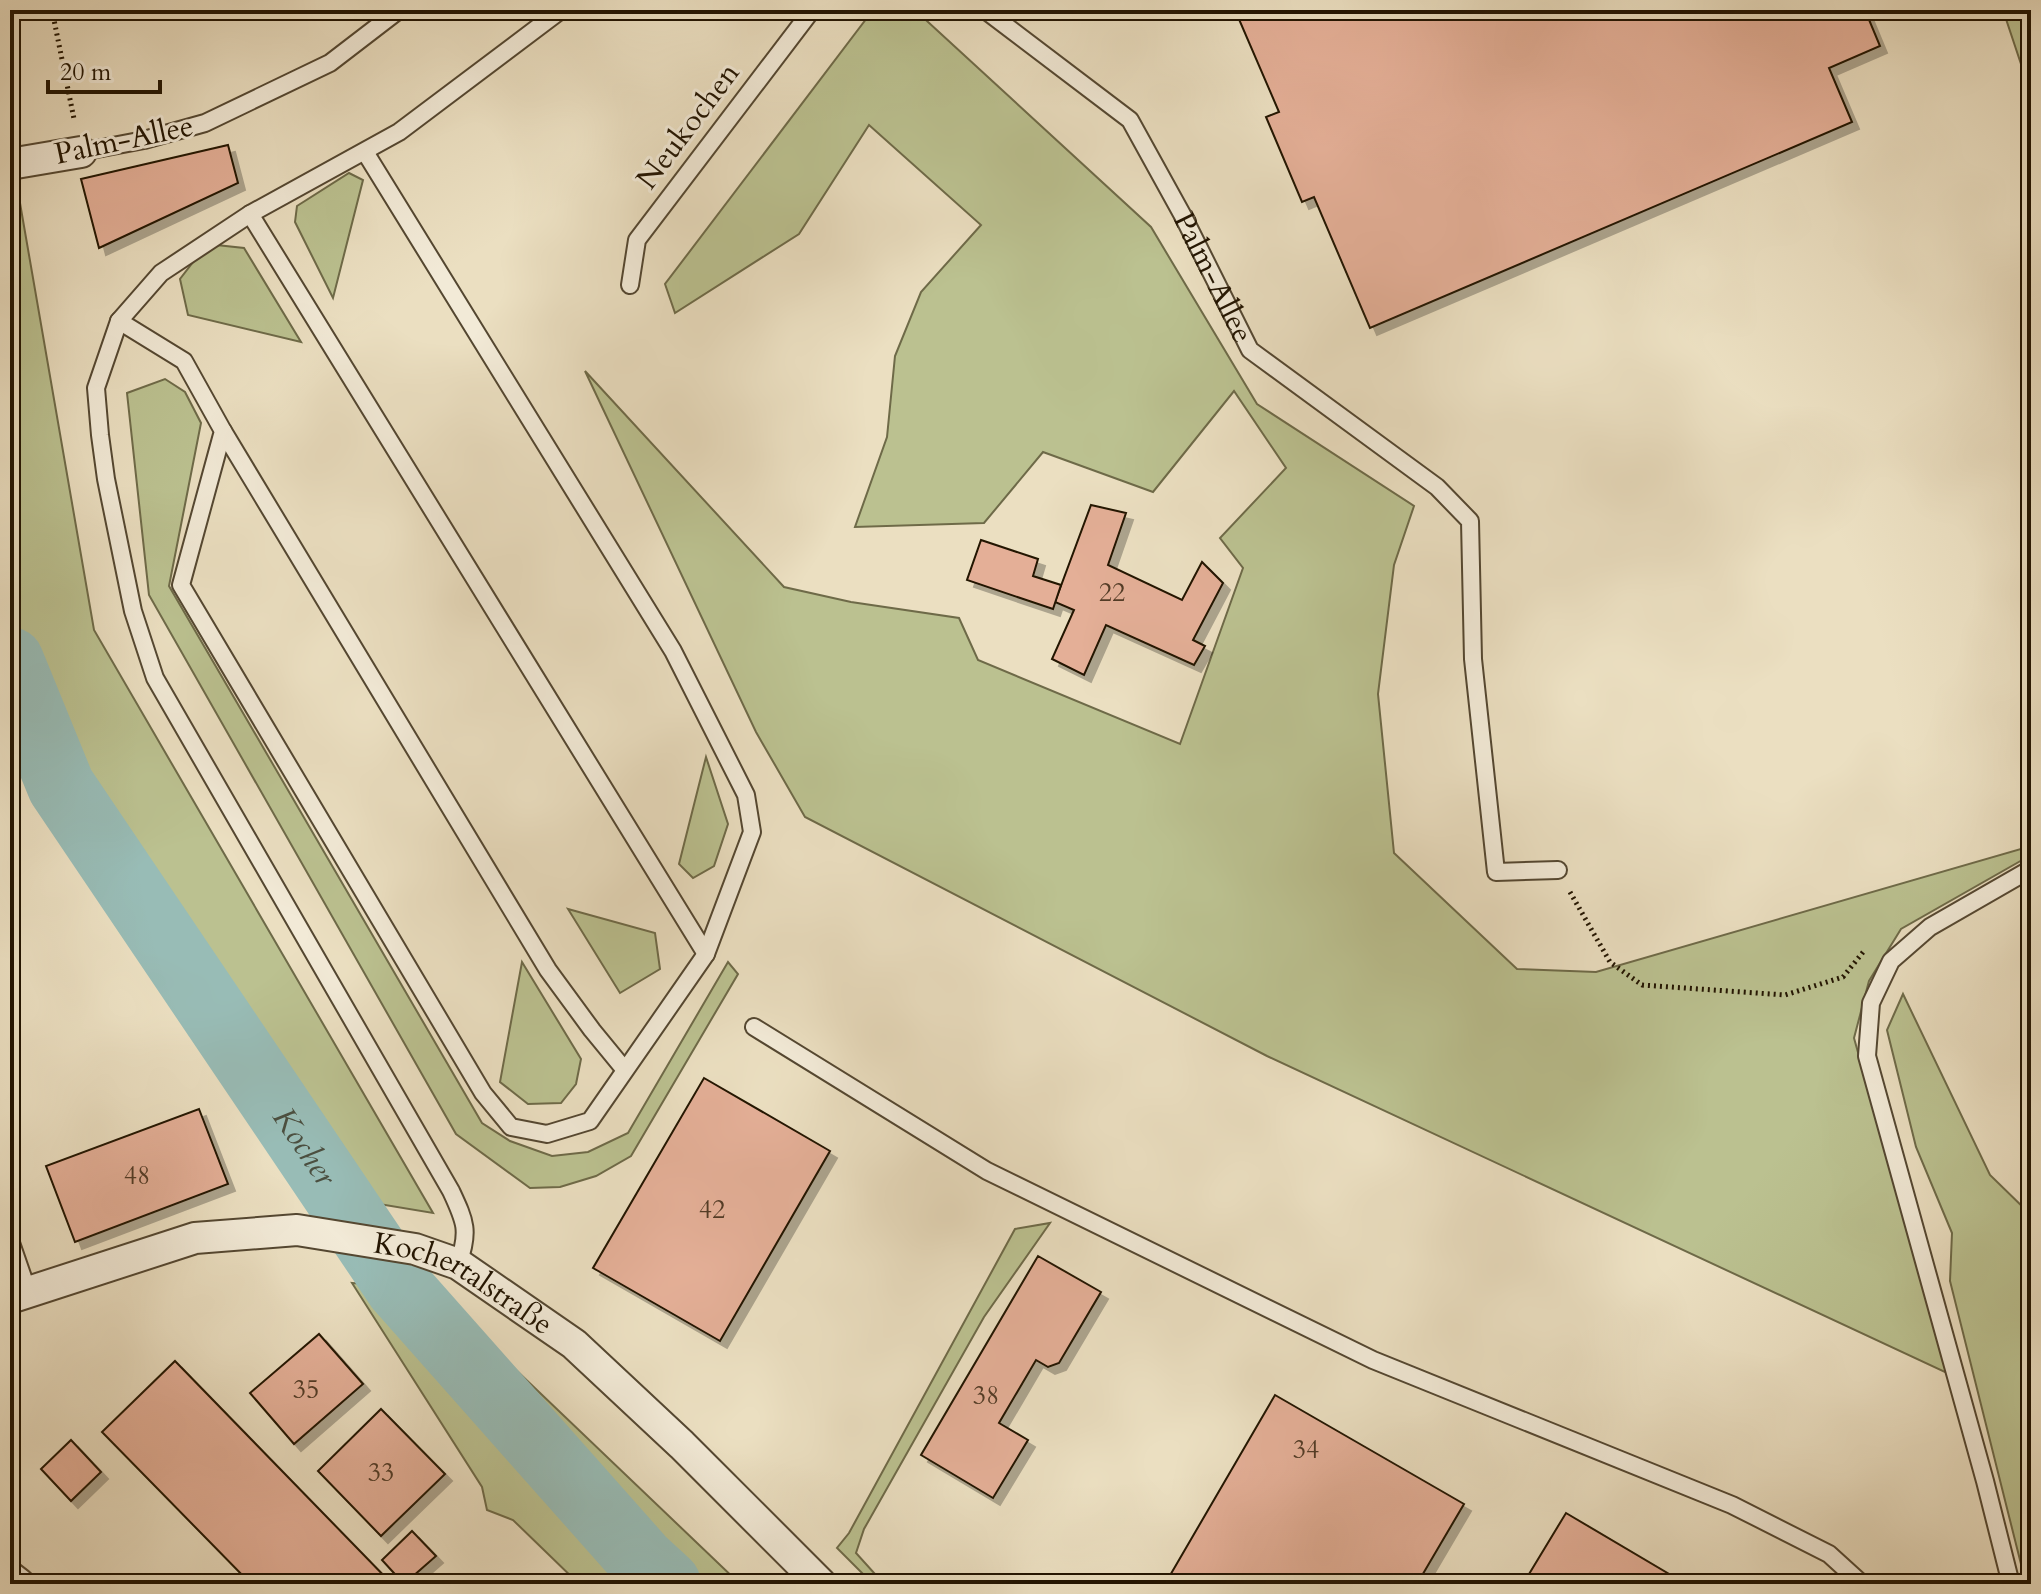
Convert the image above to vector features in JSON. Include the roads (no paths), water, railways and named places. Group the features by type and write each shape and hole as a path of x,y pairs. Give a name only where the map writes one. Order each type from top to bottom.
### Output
{"street":[{"name":"Palm-Allee","path":"21,161 81,152"},
{"name":"Kochertalstraße","path":"19,1295 195,1238 297,1230 415,1249 458,1264 574,1344 682,1445 821,1584"},
{"path":"10,1577 19,1584"}],"lane":[{"name":"Palm-Allee","path":"81,152 144,140 205,123 330,63 399,10"},
{"path":"458,1264 464,1246 465,1221 451,1191 155,678 133,611 106,479 96,388 119,321 161,273 250,214 399,132 561,10"},
{"name":"Neukochen","path":"630,285 637,240 812,10"},
{"name":"Palm-Allee","path":"985,10 1130,120 1183,216 1250,350 1437,487 1470,521 1473,659 1496,872 1558,870"},
{"path":"223,431 181,585 483,1093 511,1127 547,1134 590,1121 706,954 752,832 746,795 673,651 365,152"},
{"path":"250,214 706,954"},
{"path":"119,321 184,361 223,431 548,970 624,1069"},
{"path":"2011,1584 1867,1056 1871,1003 1891,961 1930,927 2031,869"},
{"path":"754,1027 987,1171 1373,1360 1732,1505 1829,1554 1862,1584"},
{"path":"10,1240 19,1295"}],"waterway":[{"name":"Kocher","path":"10,661 61,786 399,1287 642,1561 667,1584"}]}
